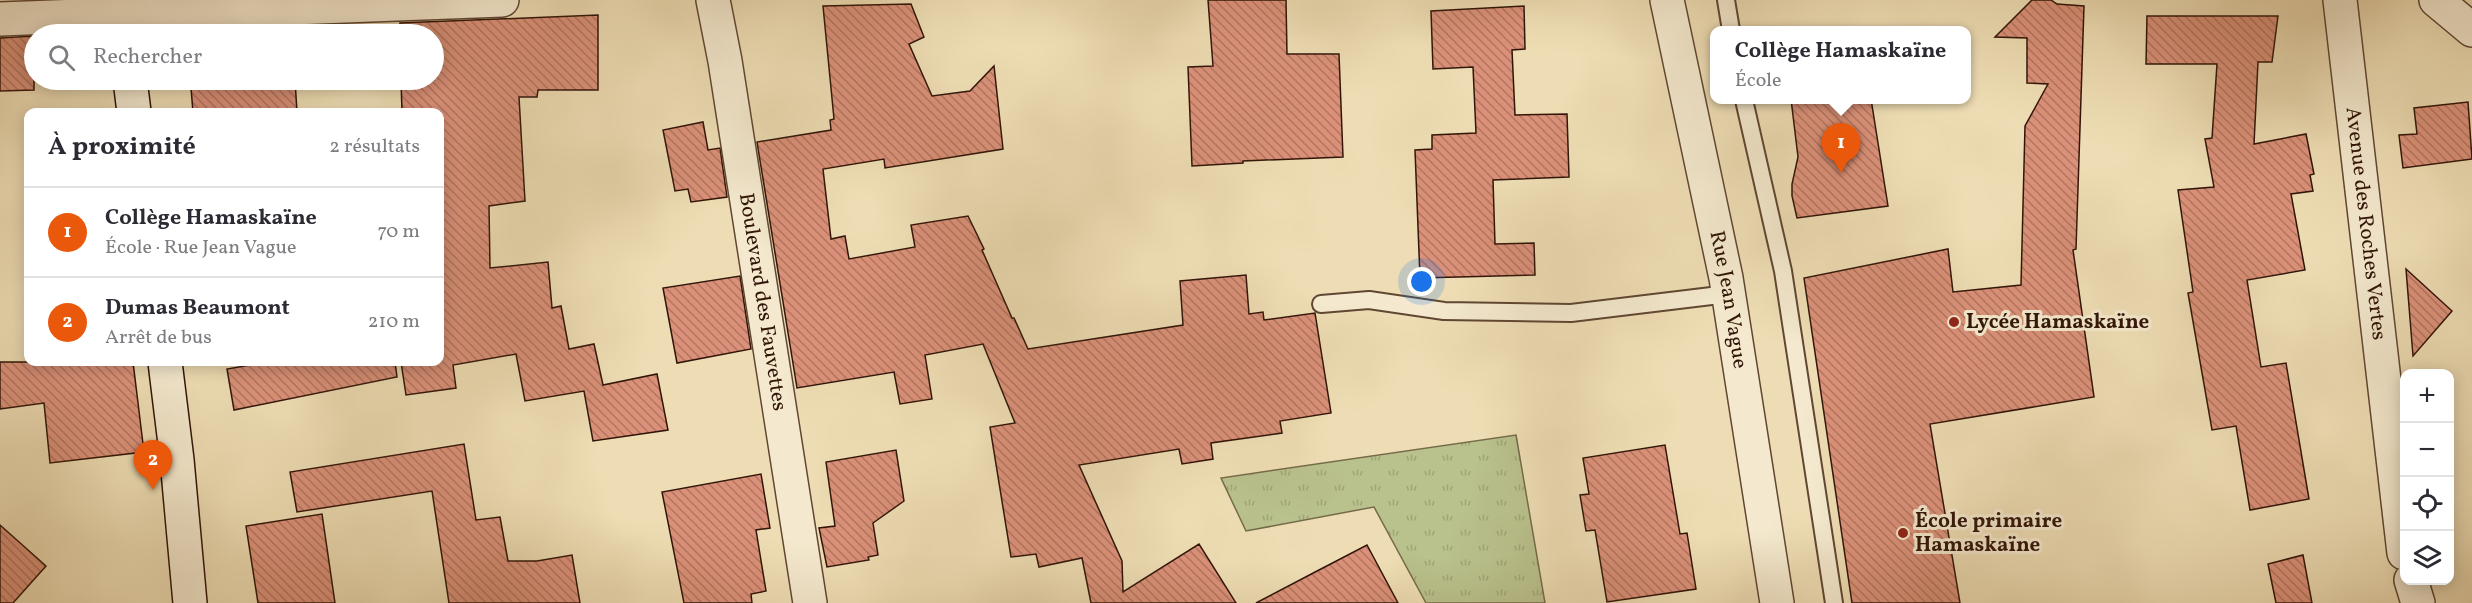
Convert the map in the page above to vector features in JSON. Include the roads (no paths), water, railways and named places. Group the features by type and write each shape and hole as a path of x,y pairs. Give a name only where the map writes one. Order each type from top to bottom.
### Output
{"street":[{"path":"0,19 118,12 502,0"},
{"name":"Boulevard des Fauvettes","path":"713,0 723,49 810,603"},
{"name":"Rue Jean Vague","path":"1667,0 1728,294 1777,603"},
{"name":"Avenue des Roches Vertes","path":"2340,0 2401,531"},
{"path":"2436,0 2472,30"},
{"path":"131,90 134,108"},
{"path":"165,366 190,603"},
{"path":"2413,585 2418,603"}],"lane":[{"path":"1726,0 1730,26"},
{"path":"1745,104 1783,271 1834,603"},
{"path":"1321,304 1369,300 1444,311 1570,313 1728,294"}],"place":[{"name":"Collège Hamaskaïne","path":"1841,173"},
{"name":"Lycée Hamaskaïne","path":"1954,322"},
{"name":"Dumas Beaumont","path":"153,490"},
{"name":"École primaire Hamaskaïne","path":"1903,533"}]}
